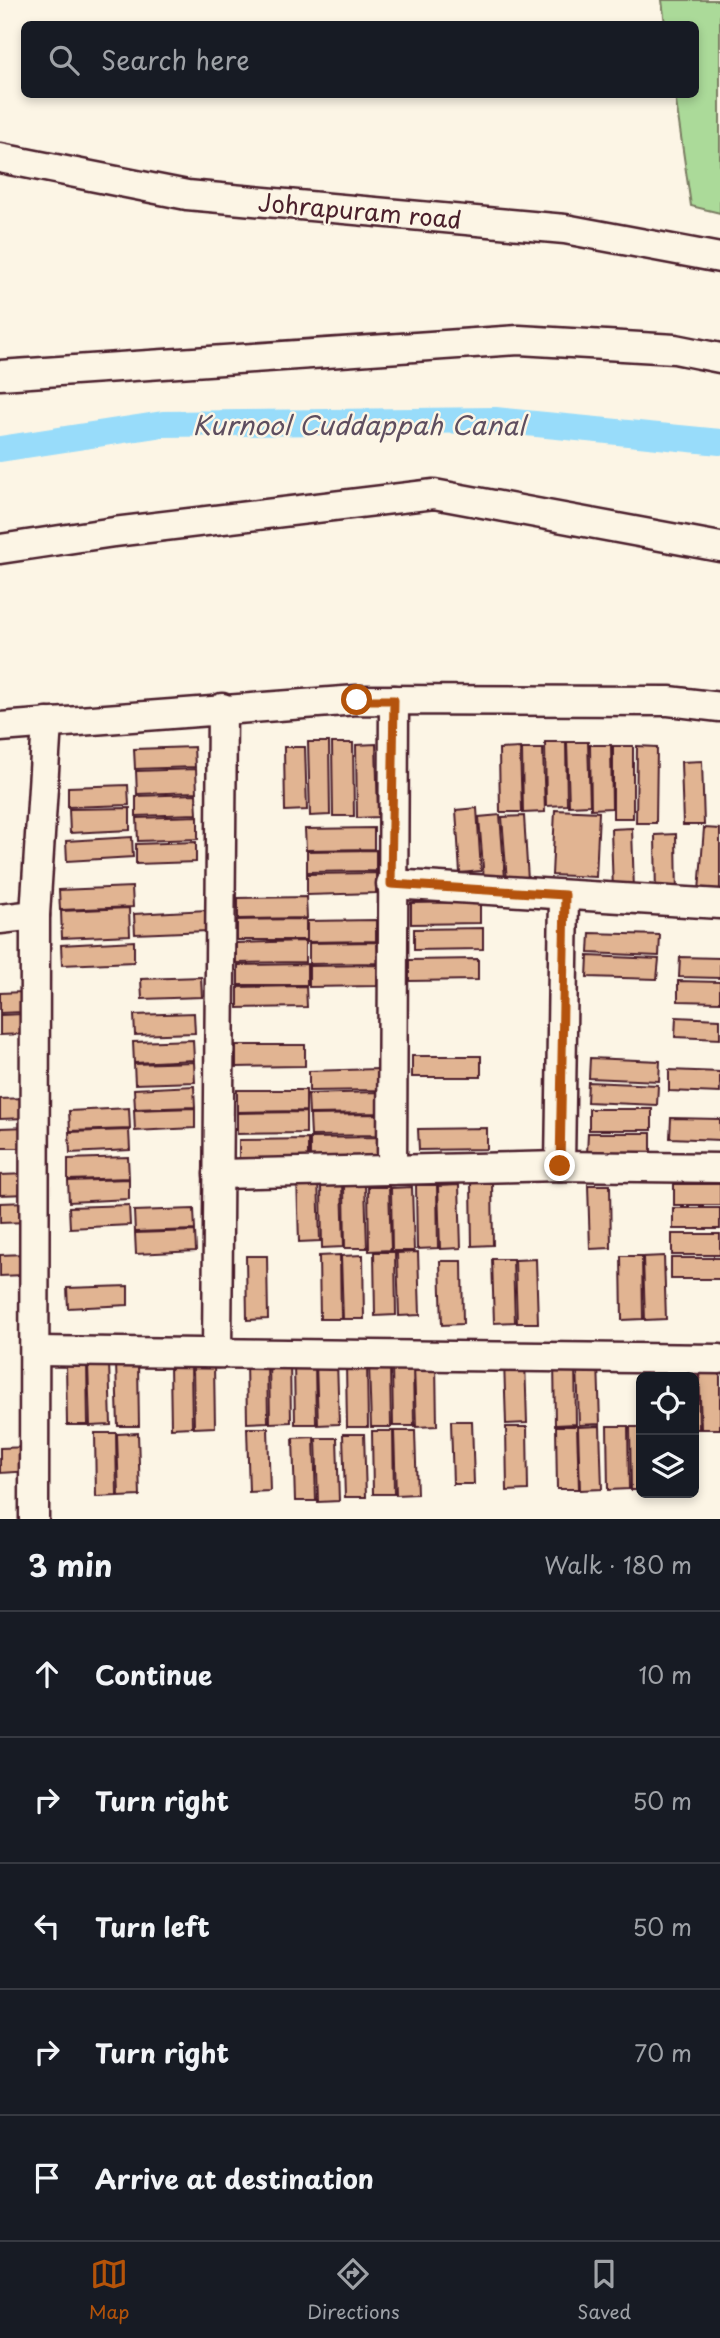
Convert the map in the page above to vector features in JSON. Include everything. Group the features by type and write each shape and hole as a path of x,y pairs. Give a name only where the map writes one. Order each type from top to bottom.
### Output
{"street":[{"name":"Johrapuram road","path":"0,158 187,195 565,229 720,258"},
{"path":"0,375 519,340 675,349 720,358"},
{"path":"0,549 434,494 720,547"},
{"path":"392,1170 391,884 394,700"},
{"path":"0,727 222,708 394,700 669,701 720,707"},
{"path":"217,1353 222,708"},
{"path":"34,1519 35,915 47,723"},
{"path":"391,884 720,904"},
{"path":"560,1166 565,895"},
{"path":"0,919 35,915"},
{"path":"218,1174 560,1166 720,1168"},
{"path":"36,1351 720,1359"}],"green space":[{"path":"662,0 720,0 720,213 691,206 675,98 699,98 699,21 665,21"}],"building":[{"path":"308,742 329,742 330,815 310,816"},
{"path":"545,742 566,742 567,805 546,806"},
{"path":"567,742 588,742 590,805 569,806"},
{"path":"332,743 353,743 354,816 333,816"},
{"path":"376,744 378,817 357,818 356,745"},
{"path":"590,745 611,745 612,808 591,809"},
{"path":"613,746 633,746 633,818 613,818"},
{"path":"637,746 657,747 656,823 636,823"},
{"path":"194,747 195,767 135,769 134,749"},
{"path":"284,747 305,747 307,810 285,811"},
{"path":"520,748 522,812 500,812 499,749"},
{"path":"522,749 543,749 545,812 523,813"},
{"path":"702,761 704,825 683,825 681,762"},
{"path":"196,769 197,792 137,794 136,771"},
{"path":"128,785 129,805 68,807 68,787"},
{"path":"196,794 197,814 136,816 136,796"},
{"path":"130,808 130,830 70,833 69,809"},
{"path":"477,808 481,871 460,873 456,810"},
{"path":"555,810 599,812 596,877 552,875"},
{"path":"500,815 505,878 484,880 479,817"},
{"path":"198,816 198,839 138,841 137,818"},
{"path":"524,816 528,880 507,881 502,817"},
{"path":"374,828 374,849 306,850 305,829"},
{"path":"632,828 634,891 613,892 611,829"},
{"path":"704,828 720,829 720,893 699,891"},
{"path":"676,834 677,898 656,898 655,835"},
{"path":"132,837 133,857 67,861 66,841"},
{"path":"196,842 196,862 136,864 136,844"},
{"path":"376,850 376,871 307,872 307,851"},
{"path":"376,873 376,893 307,895 307,874"},
{"path":"132,887 133,907 60,910 59,890"},
{"path":"306,897 307,918 238,919 238,898"},
{"path":"480,902 480,923 411,924 411,903"},
{"path":"129,908 130,935 62,938 61,911"},
{"path":"207,910 208,931 135,934 134,914"},
{"path":"306,919 306,940 237,940 237,920"},
{"path":"376,920 376,941 307,942 307,921"},
{"path":"483,928 483,949 414,950 414,929"},
{"path":"590,933 660,935 659,956 589,953"},
{"path":"134,941 134,962 62,965 61,945"},
{"path":"305,941 305,962 236,963 236,943"},
{"path":"377,942 378,963 309,964 309,943"},
{"path":"588,956 659,959 657,979 587,977"},
{"path":"680,957 720,958 720,978 679,977"},
{"path":"478,959 478,980 409,981 409,960"},
{"path":"307,964 307,985 238,985 238,965"},
{"path":"377,965 377,986 309,987 309,966"},
{"path":"201,977 202,997 142,999 141,979"},
{"path":"678,981 720,982 720,1002 678,1001"},
{"path":"306,986 307,1007 238,1008 238,987"},
{"path":"23,992 23,1012 0,1013 0,993"},
{"path":"194,1013 195,1033 135,1035 134,1015"},
{"path":"23,1014 24,1034 0,1035 0,1015"},
{"path":"676,1017 720,1019 720,1039 675,1037"},
{"path":"193,1040 194,1060 134,1063 133,1042"},
{"path":"236,1045 305,1045 305,1066 236,1067"},
{"path":"412,1056 481,1056 481,1077 412,1077"},
{"path":"590,1058 660,1061 659,1081 589,1078"},
{"path":"194,1062 195,1082 135,1084 134,1064"},
{"path":"378,1069 378,1090 309,1091 309,1071"},
{"path":"669,1070 720,1072 720,1093 669,1091"},
{"path":"588,1082 658,1085 657,1105 587,1102"},
{"path":"194,1086 195,1107 135,1109 134,1089"},
{"path":"237,1090 306,1090 306,1111 237,1112"},
{"path":"377,1092 378,1113 309,1114 308,1094"},
{"path":"25,1098 26,1118 0,1119 0,1099"},
{"path":"129,1108 130,1129 70,1131 69,1111"},
{"path":"195,1108 195,1128 135,1131 134,1110"},
{"path":"589,1109 652,1109 652,1130 589,1130"},
{"path":"306,1112 306,1133 237,1134 237,1113"},
{"path":"379,1114 380,1135 311,1136 310,1115"},
{"path":"671,1118 720,1119 720,1140 670,1138"},
{"path":"28,1127 29,1148 0,1148 0,1128"},
{"path":"487,1128 487,1149 419,1150 418,1129"},
{"path":"129,1130 130,1150 70,1153 69,1132"},
{"path":"588,1133 651,1133 651,1154 587,1154"},
{"path":"379,1137 379,1158 310,1159 310,1138"},
{"path":"308,1139 308,1160 239,1161 239,1140"},
{"path":"128,1157 129,1178 68,1180 68,1159"},
{"path":"27,1174 28,1194 0,1195 0,1175"},
{"path":"297,1178 318,1178 320,1241 299,1242"},
{"path":"129,1179 129,1199 69,1202 68,1181"},
{"path":"492,1182 493,1245 472,1246 471,1183"},
{"path":"321,1184 342,1184 344,1247 322,1248"},
{"path":"365,1184 367,1248 345,1248 344,1185"},
{"path":"674,1184 720,1184 720,1205 674,1205"},
{"path":"416,1185 437,1185 438,1248 417,1249"},
{"path":"459,1185 461,1248 440,1249 438,1186"},
{"path":"588,1185 610,1185 611,1248 590,1249"},
{"path":"368,1187 389,1187 391,1250 369,1251"},
{"path":"412,1187 414,1251 392,1251 391,1188"},
{"path":"27,1202 28,1222 0,1223 0,1203"},
{"path":"129,1205 130,1225 70,1228 69,1207"},
{"path":"673,1208 720,1208 720,1229 673,1229"},
{"path":"194,1209 195,1230 135,1232 134,1211"},
{"path":"195,1231 196,1251 136,1254 135,1233"},
{"path":"672,1234 720,1234 720,1255 672,1255"},
{"path":"374,1252 395,1252 396,1315 375,1316"},
{"path":"418,1252 420,1315 399,1316 397,1253"},
{"path":"24,1254 25,1275 0,1276 0,1255"},
{"path":"340,1255 341,1319 320,1319 319,1256"},
{"path":"363,1255 364,1319 343,1319 341,1256"},
{"path":"246,1256 267,1256 268,1319 247,1320"},
{"path":"621,1256 642,1256 643,1319 622,1320"},
{"path":"664,1256 666,1319 645,1320 643,1257"},
{"path":"671,1258 720,1258 720,1279 671,1279"},
{"path":"492,1259 513,1259 515,1322 494,1323"},
{"path":"536,1259 538,1323 517,1323 515,1260"},
{"path":"440,1261 462,1261 463,1324 442,1325"},
{"path":"128,1286 128,1305 68,1308 67,1288"},
{"path":"267,1359 268,1422 247,1423 246,1360"},
{"path":"290,1359 291,1422 270,1423 269,1360"},
{"path":"525,1360 527,1423 506,1424 504,1361"},
{"path":"294,1361 315,1361 316,1424 295,1424"},
{"path":"337,1361 339,1424 318,1425 316,1362"},
{"path":"554,1361 575,1361 576,1424 555,1425"},
{"path":"598,1361 600,1424 579,1425 577,1362"},
{"path":"66,1362 87,1362 88,1425 67,1425"},
{"path":"109,1362 111,1425 90,1426 88,1363"},
{"path":"138,1362 139,1426 118,1426 116,1363"},
{"path":"413,1362 414,1426 393,1426 392,1363"},
{"path":"367,1363 368,1427 347,1427 346,1364"},
{"path":"390,1363 391,1427 371,1427 369,1364"},
{"path":"436,1363 437,1426 416,1427 414,1364"},
{"path":"170,1364 191,1364 192,1427 171,1428"},
{"path":"214,1364 215,1427 194,1428 193,1365"},
{"path":"677,1365 698,1365 698,1372 677,1372"},
{"path":"720,1365 720,1429 701,1429 699,1366"},
{"path":"451,1421 472,1421 474,1484 453,1484"},
{"path":"556,1426 577,1426 579,1489 557,1489"},
{"path":"600,1426 602,1489 580,1490 578,1427"},
{"path":"607,1426 628,1426 629,1489 608,1490"},
{"path":"506,1427 527,1427 528,1490 507,1491"},
{"path":"630,1427 636,1427 636,1490 631,1490"},
{"path":"247,1428 268,1428 270,1491 249,1492"},
{"path":"372,1431 393,1431 394,1494 373,1494"},
{"path":"394,1431 415,1431 417,1494 396,1495"},
{"path":"95,1433 116,1433 117,1496 96,1497"},
{"path":"138,1433 140,1496 119,1497 117,1434"},
{"path":"343,1434 364,1434 366,1497 345,1497"},
{"path":"314,1437 316,1501 295,1501 293,1438"},
{"path":"316,1438 337,1438 339,1501 318,1502"},
{"path":"30,1447 31,1471 0,1473 0,1448"}],"waterway":[{"name":"Kurnool Cuddappah Canal","path":"0,449 163,424 495,420 720,442"}],"route":[{"path":"357,700 394,700 391,884 565,895 560,1166"}]}
